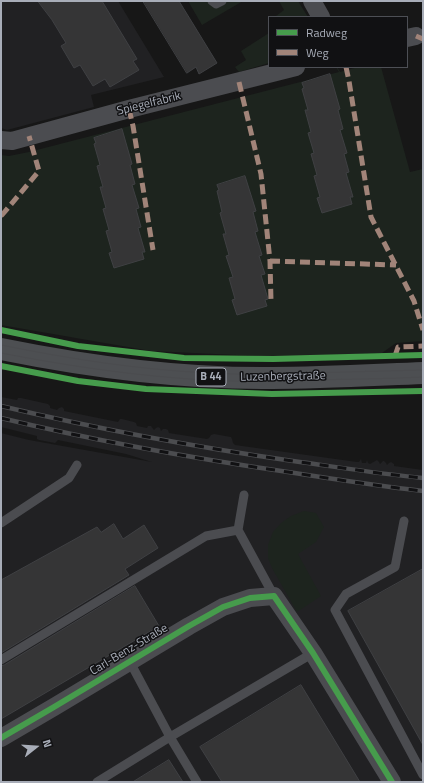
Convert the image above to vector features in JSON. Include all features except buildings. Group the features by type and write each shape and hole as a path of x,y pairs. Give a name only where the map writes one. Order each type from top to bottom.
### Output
{"main road":[{"name":"Luzenbergstraße","path":"1,349 42,358 97,366 209,377 271,378 423,373"}],"street":[{"path":"312,1 321,16"},
{"name":"Spiegelfabrik","path":"1,140 12,141 129,109 292,68"},
{"path":"274,596 313,653 392,782"},
{"name":"Carl-Benz-Straße","path":"1,738 188,626 223,607 250,598 274,596"}],"lane":[{"path":"212,1 216,4 222,1"},
{"path":"1,523 69,478 77,465"},
{"path":"244,494 238,530 274,596"},
{"path":"404,521 395,566 346,594 335,610 423,775"},
{"path":"1,660 206,536 238,530"},
{"path":"97,782 170,737 313,653"},
{"path":"130,662 170,737 197,782"}],"shaded area":[{"path":"1,1 118,1 164,77 91,95 94,107 7,130 1,128"},
{"path":"188,1 243,1 202,25"},
{"path":"279,1 298,1 307,16 276,16 284,10"},
{"path":"268,34 268,63 239,72 235,67 246,60 241,51"},
{"path":"337,68 340,72 354,68 381,68 410,172 423,169 423,341 396,343 382,353 279,357 151,351 1,325 1,155 9,156 29,152 339,72"},
{"path":"1,397 17,400 18,398 21,398 48,404 50,408 57,410 62,407 64,411 118,422 122,419 134,422 137,426 147,428 148,426 151,426 154,430 158,427 161,431 166,429 169,433 207,439 214,434 231,437 235,445 357,462 361,459 362,463 366,463 367,460 370,464 377,460 380,464 384,461 387,465 391,462 394,466 423,470 423,782 1,782 1,433 29,440 152,462 126,454 58,440 55,443 39,440 37,439 37,436 1,427"},
{"path":"304,511 316,513 324,527 316,542 298,554 321,596 297,612 272,568 268,558 268,545 273,532 281,523 291,516"}],"tram line":[{"path":"1,345 105,363 184,372 260,374 423,370"},
{"path":"1,353 102,370 205,380 273,381 423,377"}],"railway":[{"path":"1,406 110,430 183,444 293,461 423,478"},
{"path":"1,418 108,442 180,455 339,480 423,491"}],"marked path":[{"path":"416,36 423,39"},
{"path":"346,68 371,217 414,301 423,330"},
{"path":"239,82 261,174 270,261 271,301"},
{"path":"129,109 153,250"},
{"path":"1,215 39,171 29,136"},
{"path":"270,261 396,265"},
{"path":"395,356 398,347 423,346"}],"cycle path":[{"path":"1,330 78,346 184,358 273,359 423,355"},
{"path":"1,366 78,381 146,389 272,394 423,391"},
{"path":"1,738 223,607 250,598 274,596 313,653 392,782"}]}
